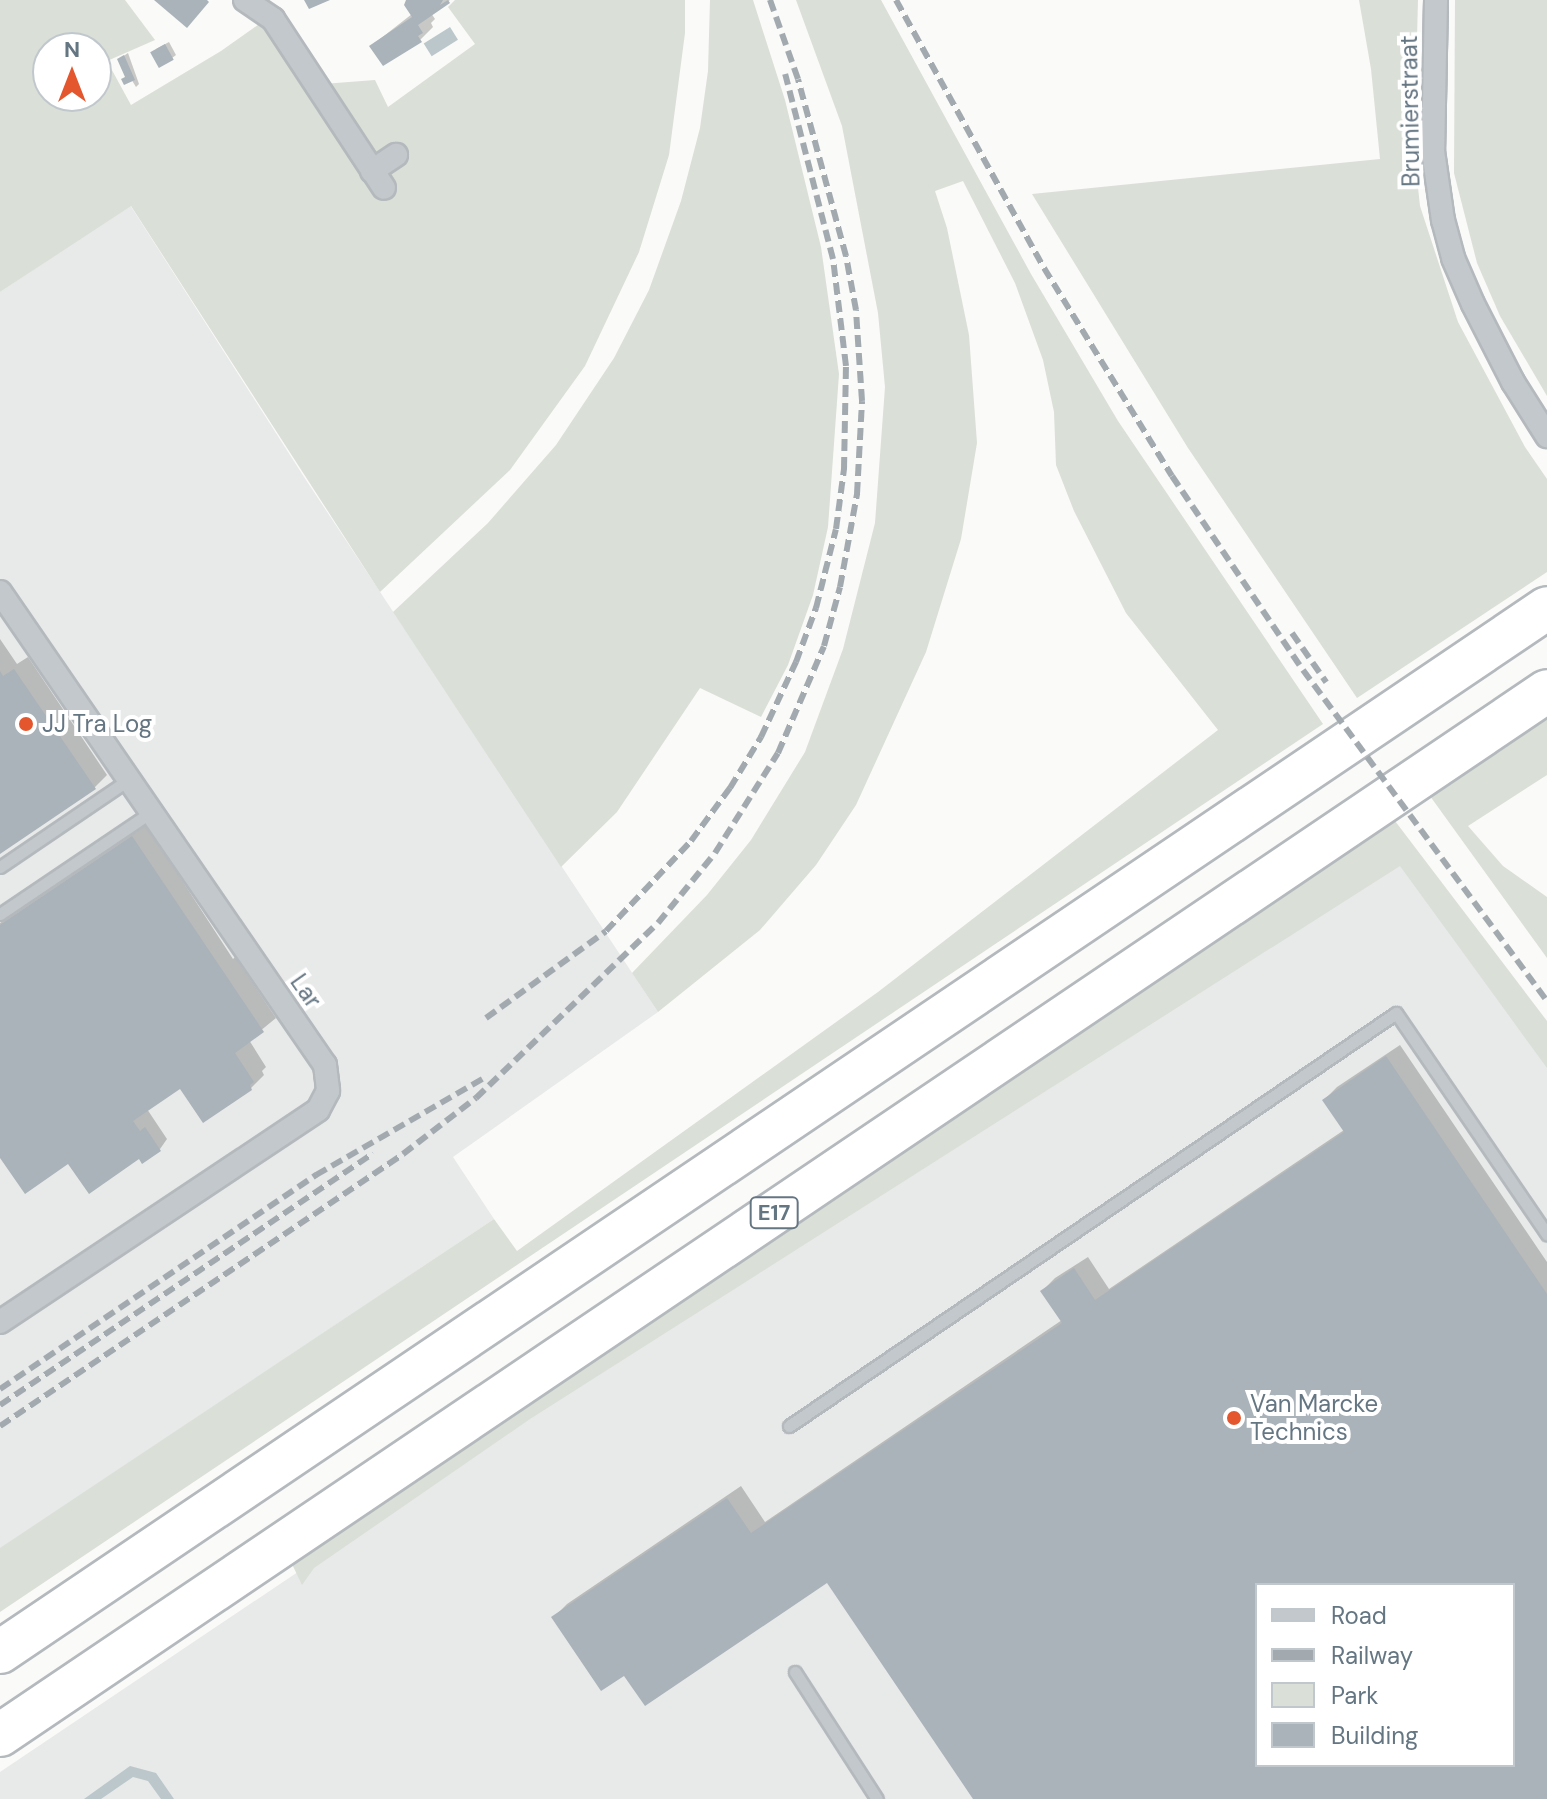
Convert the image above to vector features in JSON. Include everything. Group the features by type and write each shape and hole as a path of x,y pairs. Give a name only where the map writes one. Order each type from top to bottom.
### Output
{"highway":[{"path":"0,1652 1547,608"},
{"name":"E17","path":"0,1735 1547,691"}],"street":[{"path":"245,0 273,19 378,180 396,155"},
{"name":"Brumierstraat","path":"1436,0 1433,151 1443,220 1453,258 1473,304 1513,382 1547,436"},
{"name":"Lar","path":"0,592 325,1065 328,1091 318,1110 0,1322"}],"lane":[{"path":"0,867 128,780"},
{"path":"0,914 150,813"},
{"path":"789,1426 1396,1013 1547,1234"},
{"path":"795,1672 877,1799"}],"shaded area":[{"path":"450,27 458,40 432,56 424,43"},
{"path":"130,205 304,477 658,1012 453,1157 494,1219 0,1549 0,292"},
{"path":"1394,836 1547,1053 1547,1799 0,1799 0,1772"},
{"path":"130,1766 156,1773 174,1799 161,1799 148,1781 133,1777 101,1799 84,1799"}],"green space":[{"path":"0,0 125,0 155,40 112,59 112,32 32,32 32,112 112,112 112,70 131,105 221,51 265,20 389,177 390,170 407,156 400,144 378,154 370,152 323,84 375,80 388,107 475,44 448,7 455,0 685,0 685,33 669,155 639,252 585,366 510,470 380,592 131,206 0,292"},
{"path":"710,0 753,0 785,100 821,247 839,374 828,527 813,595 788,665 761,717 700,688 617,812 561,867 393,612 488,523 556,445 614,358 649,290 681,201 700,128 708,71"},
{"path":"796,0 881,0 1031,274 1118,421 1323,724 0,1612 0,1548 494,1219 517,1251 878,992 1218,730 1126,613 1074,511 1056,465 1054,412 1043,360 1015,283 963,181 935,191 947,228 969,335 977,443 961,539 926,652 856,805 816,865 760,930 658,1012 632,973 707,895 751,840 805,752 843,649 875,523 885,387 878,313 842,126"},
{"path":"1359,0 1418,0 1414,151 1420,206 1458,322 1525,447 1547,479 1547,572 1357,698 1188,448 1032,194 1380,159 1371,69"},
{"path":"1455,0 1547,0 1547,396 1500,316 1477,263 1454,173"},
{"path":"1547,714 1547,775 1468,826 1503,866 1547,897 1547,958 1430,796"},
{"path":"1392,817 1547,1021 1547,1068 1400,866 530,1419 314,1568 302,1585 291,1562"}],"building":[{"path":"154,0 207,0 209,2 187,28"},
{"path":"304,0 330,0 309,9"},
{"path":"406,0 443,0 440,5 448,0 450,3 418,25 423,33 418,36 422,42 383,66 369,46 412,17 404,5"},
{"path":"165,44 174,60 159,68 150,52"},
{"path":"124,55 135,80 124,85 121,79 125,77 117,59"},
{"name":"JJ Tra Log","path":"14,669 96,789 0,854 0,671 3,676"},
{"path":"132,836 264,1032 235,1053 254,1082 250,1085 252,1090 203,1123 180,1089 133,1121 140,1131 145,1127 161,1151 142,1164 139,1159 89,1194 68,1164 25,1194 0,1158 0,925"},
{"name":"Van Marcke Technics","path":"1386,1056 1547,1294 1547,1799 973,1799 827,1583 645,1706 624,1676 601,1691 551,1617 727,1498 751,1533 1062,1323 1040,1291 1074,1268 1095,1300 1344,1132 1322,1100"}],"railway":[{"path":"0,1426 403,1154 476,1098 658,923 715,853 778,753 824,646 840,587 857,494 862,401 856,310 846,256 798,79 770,0"},
{"path":"896,0 1044,268 1172,476 1303,670 1547,1001"},
{"path":"486,1018 606,931 691,841 730,788 761,737 796,662 816,608 836,529 844,469 846,366 833,259 785,74"},
{"path":"1292,633 1326,682"},
{"path":"0,1389 316,1175 486,1077"},
{"path":"0,1405 373,1153"}],"place":[{"name":"JJ Tra Log","path":"26,724"},
{"name":"Van Marcke Technics","path":"1234,1418"}]}
